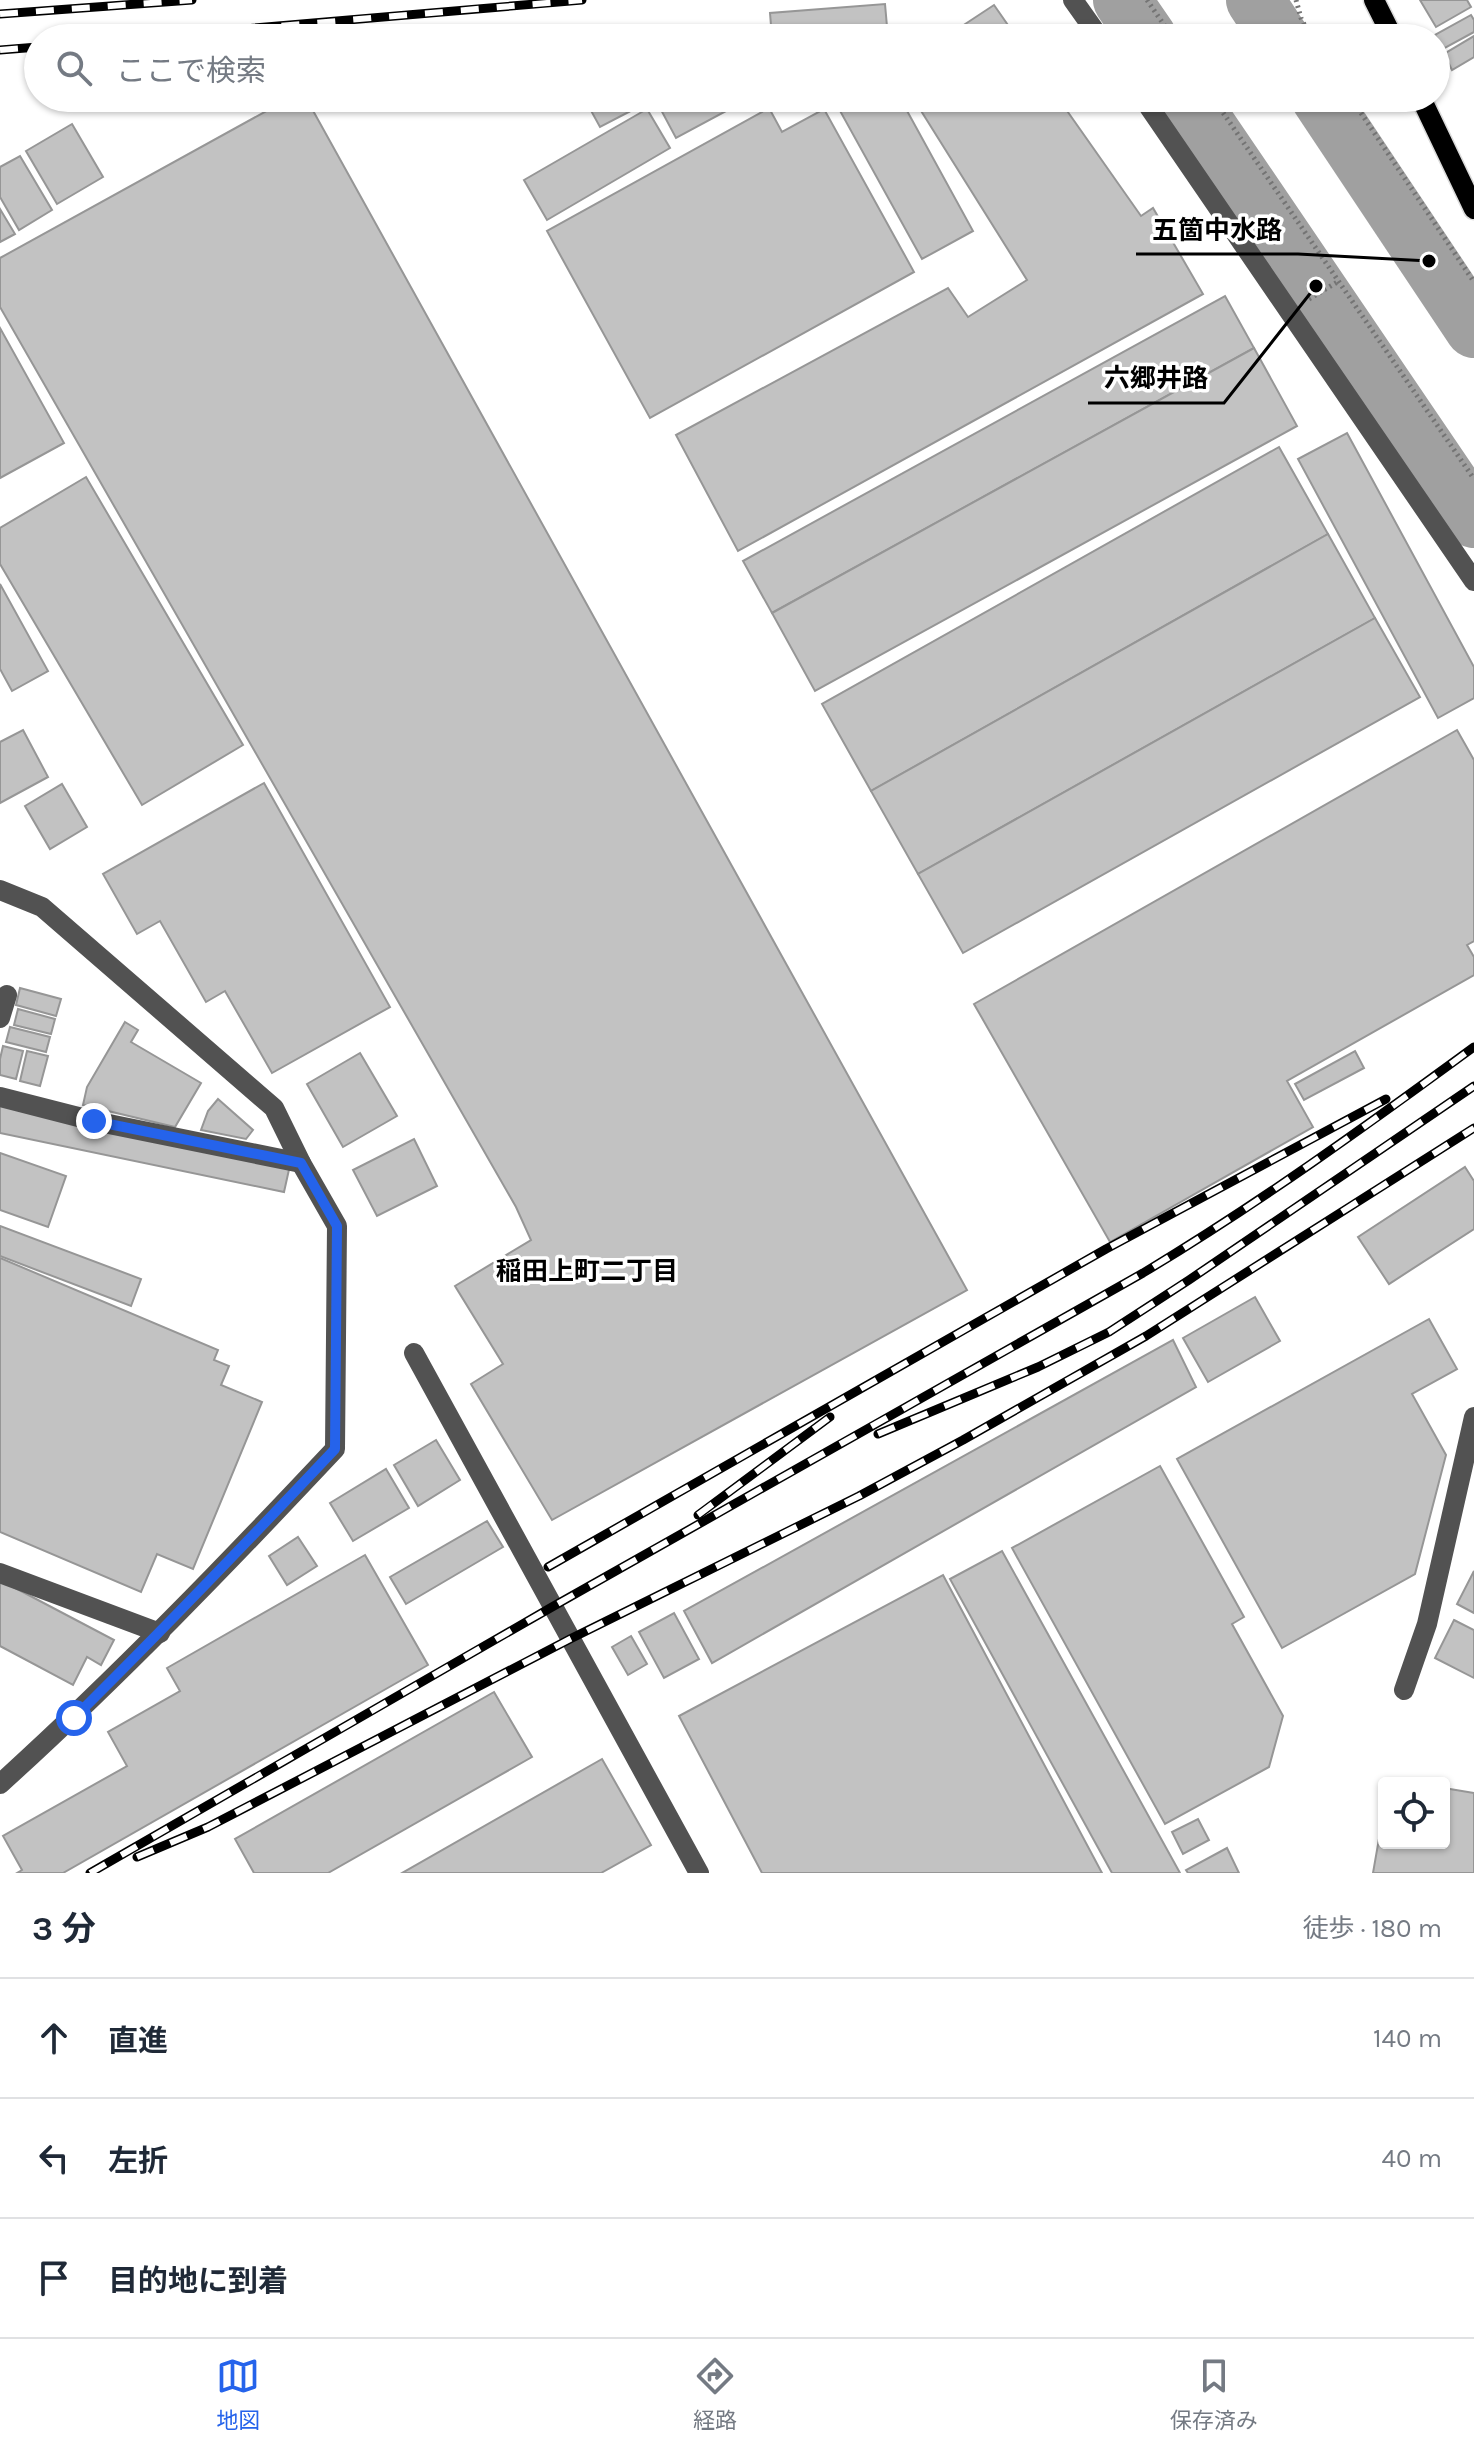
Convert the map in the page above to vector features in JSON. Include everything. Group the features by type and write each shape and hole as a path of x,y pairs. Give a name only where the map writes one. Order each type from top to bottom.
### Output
{"main road":[{"path":"1374,0 1386,24"},
{"path":"1428,112 1474,209"}],"street":[{"path":"1073,0 1090,24"},
{"path":"1153,112 1474,581"},
{"path":"0,890 42,907 274,1108 337,1226 335,1449 160,1633 74,1718 0,1784"},
{"path":"0,1018 7,995"},
{"path":"0,1097 94,1121 301,1163"},
{"path":"414,1353 699,1873"},
{"path":"1404,1690 1427,1624 1474,1417"},
{"path":"0,1573 160,1633"}],"path":[{"path":"1147,0 1163,24"},
{"path":"1296,0 1304,24"},
{"path":"1223,112 1474,479"},
{"path":"1360,112 1474,282"},
{"path":"1302,303 1338,281"}],"building":[{"path":"1420,0 1467,0 1471,7 1441,24 1434,24"},
{"path":"885,4 887,24 771,24 770,13"},
{"path":"994,5 1007,24 965,24"},
{"path":"1471,15 1474,20 1474,32 1450,45 1450,27"},
{"path":"1474,36 1474,57 1452,70 1450,50"},
{"path":"265,112 314,112 967,1290 552,1520 471,1384 503,1364 455,1286 531,1240 516,1207 0,307 0,258"},
{"path":"592,112 629,112 600,127"},
{"path":"642,112 649,112 670,148 547,220 524,180"},
{"path":"662,112 724,112 676,138"},
{"path":"762,112 771,112 782,132 819,112 826,112 914,272 650,418 547,231"},
{"path":"841,112 908,112 973,231 922,259"},
{"path":"922,112 1068,112 1141,216 1153,208 1203,294 738,551 676,435 948,288 968,317 1027,280"},
{"path":"72,124 103,177 57,204 26,151"},
{"path":"20,156 52,210 19,230 0,197 0,167"},
{"path":"0,209 15,234 0,242"},
{"path":"1225,296 1254,348 772,613 743,561"},
{"path":"0,328 64,443 0,478"},
{"path":"1254,348 1297,426 815,691 772,613"},
{"path":"1347,433 1474,667 1474,698 1438,718 1298,459"},
{"path":"1279,447 1328,534 871,791 822,704"},
{"path":"86,477 243,745 142,805 0,564 0,528"},
{"path":"1328,534 1375,618 918,874 871,791"},
{"path":"0,584 48,671 12,691 0,669"},
{"path":"1375,618 1420,697 963,953 918,874"},
{"path":"23,730 48,777 0,803 0,742"},
{"path":"1457,730 1474,760 1474,941 1467,945 1474,957 1474,975 1287,1081 1313,1127 1110,1242 974,1004"},
{"path":"264,783 390,1007 272,1073 225,991 206,1002 160,921 137,934 103,874"},
{"path":"62,784 87,827 50,849 25,806"},
{"path":"20,988 61,999 56,1016 16,1005"},
{"path":"18,1009 55,1019 51,1034 14,1025"},
{"path":"125,1022 138,1030 131,1042 201,1083 175,1127 83,1105 87,1087"},
{"path":"10,1027 50,1037 46,1052 6,1042"},
{"path":"3,1046 23,1051 16,1079 0,1075"},
{"path":"27,1051 48,1056 40,1086 20,1081"},
{"path":"1355,1051 1364,1068 1304,1100 1295,1084"},
{"path":"360,1053 397,1116 343,1147 307,1084"},
{"path":"218,1099 253,1130 246,1139 201,1130 208,1111"},
{"path":"0,1104 290,1165 284,1192 0,1133"},
{"path":"414,1139 437,1186 377,1216 353,1170"},
{"path":"0,1153 66,1176 48,1227 0,1210"},
{"path":"1465,1167 1474,1181 1474,1229 1389,1284 1358,1237"},
{"path":"0,1226 141,1279 131,1306 0,1256"},
{"path":"0,1258 218,1350 214,1360 229,1366 221,1385 262,1402 193,1569 157,1554 141,1592 0,1532"},
{"path":"1255,1297 1280,1341 1208,1382 1183,1338"},
{"path":"1429,1319 1457,1369 1412,1394 1446,1455 1415,1574 1282,1648 1177,1459"},
{"path":"1173,1340 1196,1387 712,1663 684,1611"},
{"path":"436,1440 460,1480 418,1506 394,1465"},
{"path":"1160,1466 1244,1617 1232,1624 1283,1716 1269,1767 1165,1824 1012,1548"},
{"path":"386,1469 409,1508 353,1541 330,1503"},
{"path":"487,1521 503,1547 406,1604 390,1577"},
{"path":"298,1537 317,1566 287,1585 269,1556"},
{"path":"1002,1551 1180,1873 1112,1873 950,1579"},
{"path":"365,1555 428,1665 63,1873 17,1873 22,1870 3,1836 127,1766 108,1732 180,1691 167,1668"},
{"path":"1474,1571 1474,1613 1457,1604"},
{"path":"943,1575 1102,1873 762,1873 679,1716"},
{"path":"0,1580 114,1640 101,1665 87,1657 73,1685 0,1646"},
{"path":"674,1613 699,1659 664,1678 639,1632"},
{"path":"1454,1620 1474,1630 1474,1678 1435,1658"},
{"path":"631,1636 647,1664 628,1675 612,1647"},
{"path":"494,1692 532,1757 328,1873 254,1873 235,1839"},
{"path":"602,1759 651,1845 601,1873 402,1873"},
{"path":"1450,1789 1474,1793 1474,1873 1373,1873 1378,1844 1378,1849 1450,1849"},
{"path":"1198,1819 1209,1840 1183,1854 1172,1832"},
{"path":"1227,1848 1239,1873 1188,1873 1186,1870"}],"waterway":[{"path":"1122,0 1138,24"},
{"path":"1255,0 1271,24"},
{"path":"1198,112 1474,519"},
{"path":"1329,112 1474,329"}],"railway":[{"path":"0,14 192,0"},
{"path":"302,24 582,0"},
{"path":"0,50 24,48"},
{"path":"90,1873 1143,1273 1270,1192 1474,1047"},
{"path":"878,1434 1038,1367 1109,1332 1474,1086"},
{"path":"548,1567 1106,1249 1386,1099"},
{"path":"137,1857 208,1827 963,1440 1146,1336 1474,1128"},
{"path":"698,1515 830,1417"}],"place":[{"name":"五箇中水路","path":"1429,261"},
{"name":"六郷井路","path":"1316,286"}],"district":[{"name":"稲田上町二丁目","path":"587,1271"}],"route":[{"path":"74,1718 160,1633 335,1449 337,1226 301,1163 94,1121"}]}
